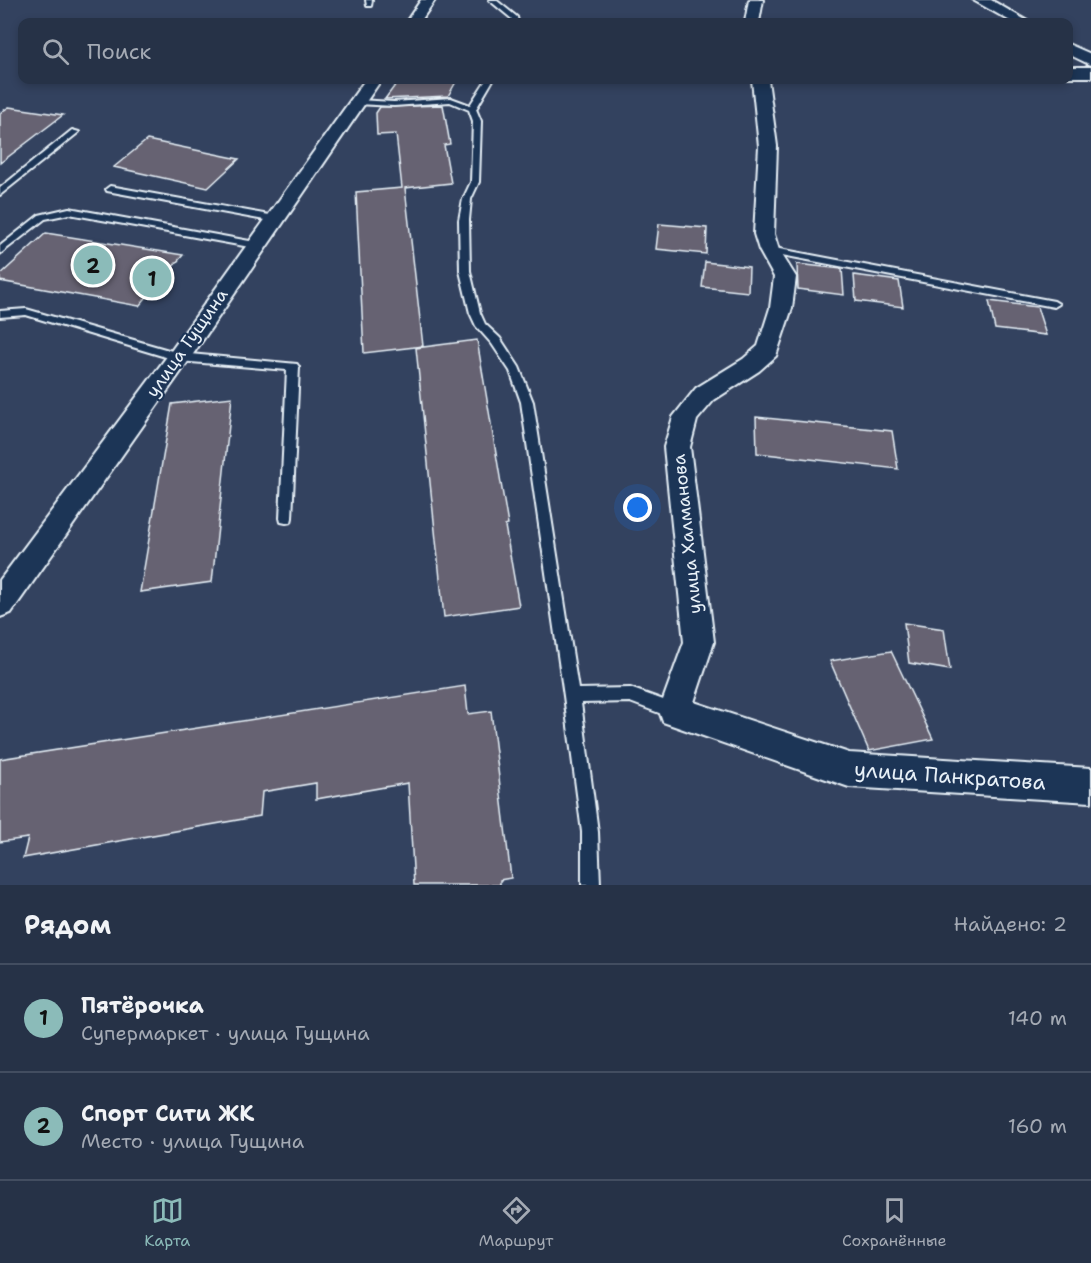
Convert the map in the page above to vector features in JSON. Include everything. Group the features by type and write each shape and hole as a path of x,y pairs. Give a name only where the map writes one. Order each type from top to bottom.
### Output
{"street":[{"path":"415,18 428,0"},
{"path":"754,18 756,0"},
{"path":"980,0 1014,18"},
{"path":"1073,51 1091,60"},
{"path":"1073,72 1091,72"},
{"name":"улица Гущина","path":"0,604 179,357 255,245 370,84"},
{"name":"улица Халманова","path":"675,711 699,642 677,447 685,417 705,394 751,365 768,350 781,308 785,277 769,250 764,234 768,146 760,84"},
{"name":"улица Панкратова","path":"675,711 849,770 1091,785"}],"lane":[{"path":"492,0 515,18"},
{"path":"471,109 487,84"},
{"path":"357,102 394,104 451,100 471,109 477,121 475,182 467,199 464,220 465,271 475,313 481,326 496,341 515,370 527,402 572,696 590,832 591,885"},
{"path":"0,192 75,132"},
{"path":"110,189 275,219"},
{"path":"0,251 42,217 69,211 255,245"},
{"path":"769,250 1054,304"},
{"path":"0,314 26,312 179,357 293,367 286,518"},
{"path":"572,696 630,695 675,711"}],"building":[{"path":"396,84 455,84 448,96 385,99"},
{"path":"443,105 450,144 444,145 451,183 405,188 423,346 364,353 356,192 402,188 396,134 377,135 376,113 380,107"},
{"path":"9,107 63,115 0,163 0,113"},
{"path":"147,140 239,159 208,188 114,167"},
{"path":"659,224 707,228 706,254 656,249"},
{"path":"46,233 183,255 139,306 0,281 0,275"},
{"path":"705,262 749,267 748,292 702,287"},
{"path":"797,264 842,269 844,295 798,289"},
{"path":"854,275 899,281 903,307 856,301"},
{"path":"989,301 1037,307 1046,335 995,329"},
{"path":"477,340 519,606 444,617 416,348"},
{"path":"232,397 212,582 140,592 172,404"},
{"path":"756,417 892,431 898,469 757,453"},
{"path":"904,623 944,629 950,670 909,663"},
{"path":"891,651 933,739 869,751 830,661"},
{"path":"465,686 468,714 491,711 511,878 500,880 500,885 414,885 408,783 316,799 316,783 262,792 260,816 23,858 28,838 0,842 0,759"}],"place":[{"name":"Спорт Сити ЖК","path":"93,265"},
{"name":"Пятёрочка","path":"152,278"}]}
